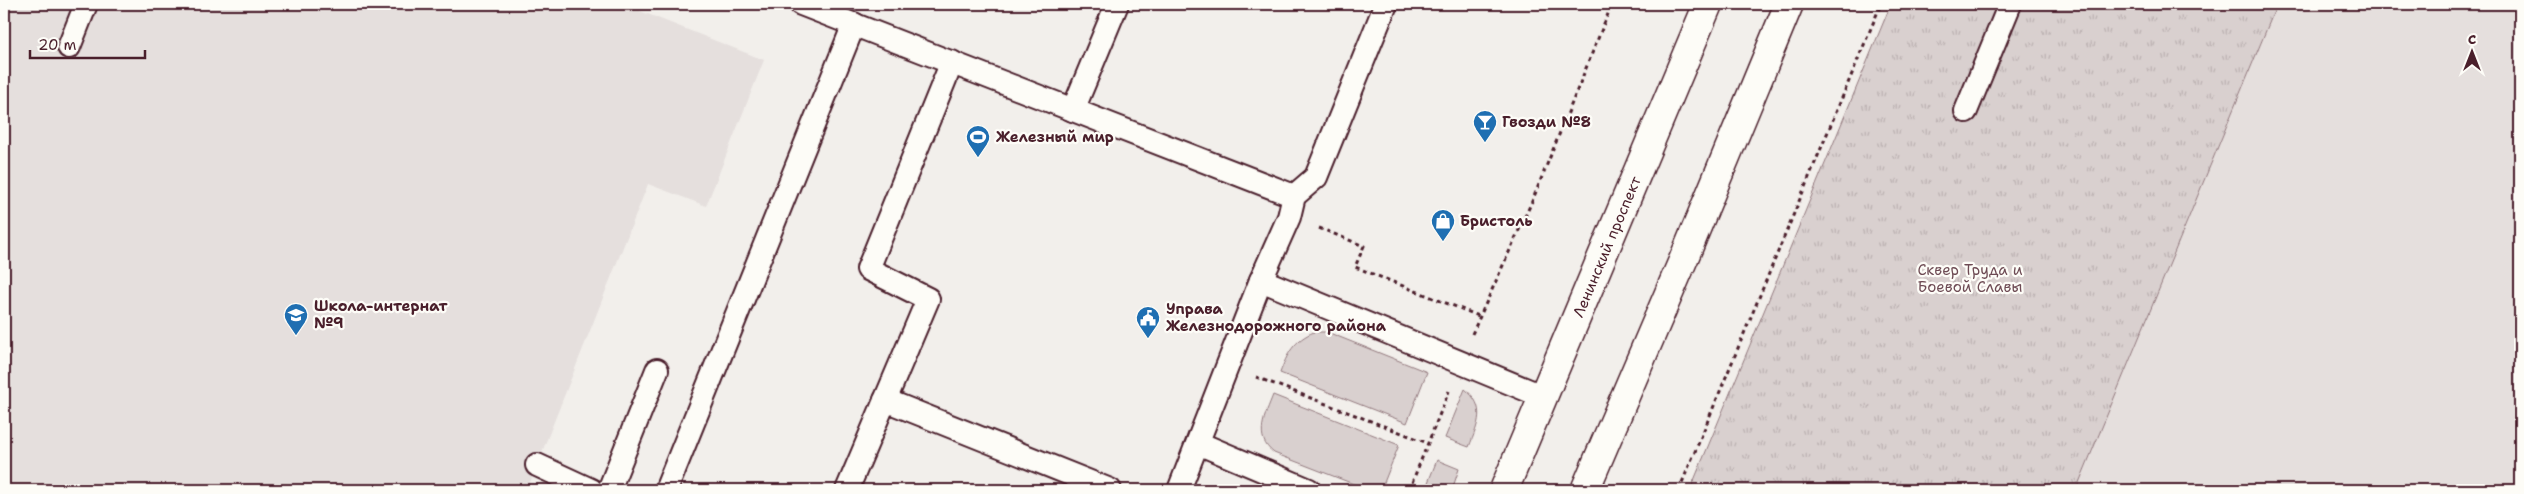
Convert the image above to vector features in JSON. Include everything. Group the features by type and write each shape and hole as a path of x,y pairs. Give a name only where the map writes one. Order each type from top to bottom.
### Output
{"main road":[{"name":"Ленинский проспект","path":"1504,490 1708,4"},
{"path":"1585,490 1789,4"}],"lane":[{"path":"69,47 86,4"},
{"path":"801,4 848,16 952,62 1074,110 1291,206"},
{"path":"1074,110 1117,4"},
{"path":"1179,490 1291,206 1316,177 1386,4"},
{"path":"1966,110 2010,4"},
{"path":"666,490 848,16"},
{"path":"847,490 928,299 868,269 952,62"},
{"path":"1261,280 1544,397"},
{"path":"609,490 657,370"},
{"path":"885,400 1110,490"},
{"path":"1198,443 1310,490"},
{"path":"537,465 592,490"}],"path":[{"path":"1409,490 1479,316 1533,199 1612,4"},
{"path":"1679,490 1881,4"},
{"path":"1291,206 1364,246 1355,267 1479,316"},
{"path":"1228,366 1428,443"}],"shaded area":[{"name":"Школа-интернат №9","path":"4,4 642,4 640,11 764,60 706,206 648,184 527,490 4,490"},
{"path":"2277,4 2520,4 2520,490 2076,490"}],"green space":[{"name":"Сквер Труда и Боевой Славы","path":"1891,4 2277,4 2076,490 1690,490"},
{"path":"1314,332 1327,332 1427,372 1407,423 1280,373 1285,360 1296,343"},
{"path":"1465,389 1476,402 1479,416 1469,447 1445,438"},
{"path":"1273,395 1399,445 1381,490 1369,490 1274,453 1268,447 1262,433 1264,418"},
{"path":"1437,460 1459,469 1452,490 1425,490"}],"place":[{"name":"Гвозди №8","path":"1485,143"},
{"name":"Железный мир","path":"978,158"},
{"name":"Бристоль","path":"1443,242"},
{"name":"Школа-интернат №9","path":"296,336"},
{"name":"Управа Железнодорожного района","path":"1148,339"}]}
